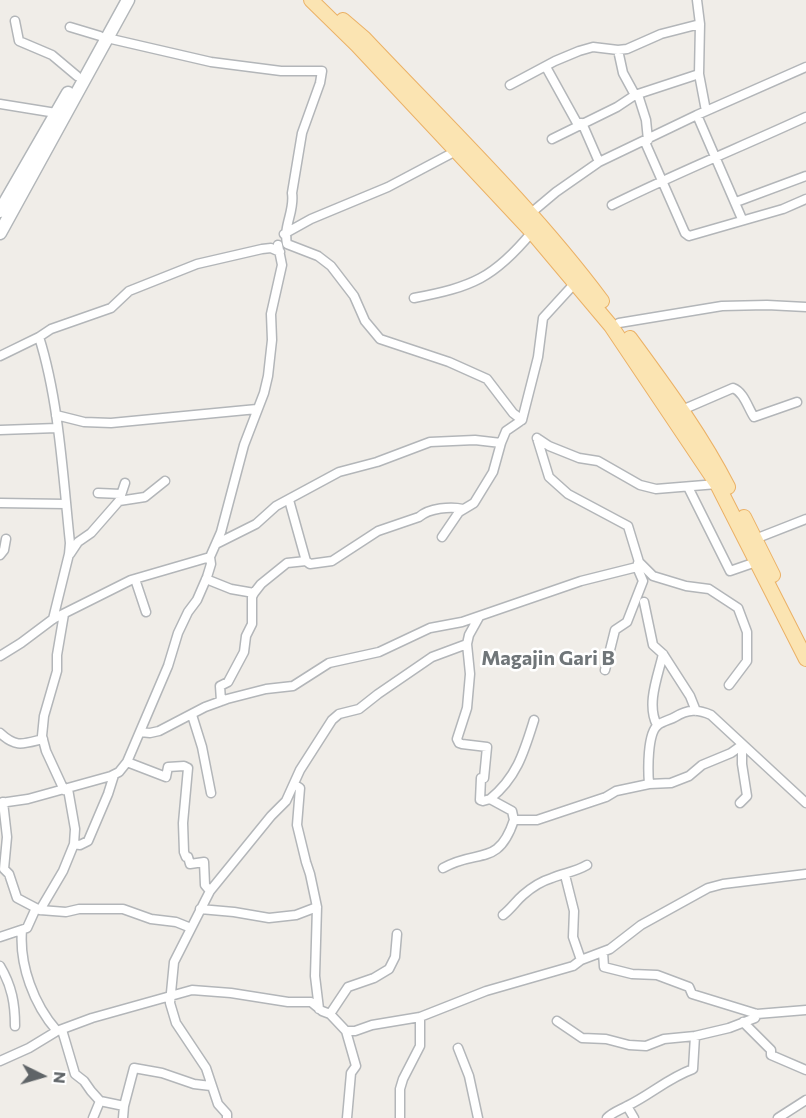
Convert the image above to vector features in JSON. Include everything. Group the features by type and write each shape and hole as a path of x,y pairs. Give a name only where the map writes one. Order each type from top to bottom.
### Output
{"main road":[{"path":"0,233 104,37 120,0"},
{"path":"1,207 77,76 128,0"},
{"path":"311,0 357,45 532,232 611,326 717,484 806,659"},
{"path":"320,0 364,38 531,213 572,261 682,410 715,461 806,638"}],"street":[{"path":"697,0 700,24 699,74 702,113 715,159 742,219"},
{"path":"15,21 19,41 52,55 77,76"},
{"path":"510,85 561,58 593,46 627,49 661,34 700,24"},
{"path":"0,356 39,338 51,328 111,308 129,291 162,278 221,257 276,248 285,233 294,201 292,193 302,133 320,82 322,71 281,71 211,62 70,27"},
{"path":"618,50 623,73 639,98 646,120 646,141 685,233 689,236 806,199"},
{"path":"546,67 577,123 582,123"},
{"path":"531,213 599,162 806,67"},
{"path":"552,139 617,107 635,95 699,74"},
{"path":"0,104 56,113"},
{"path":"612,205 662,180 715,159 806,117"},
{"path":"582,123 599,162"},
{"path":"285,233 311,219 388,187 456,151"},
{"path":"736,202 806,176"},
{"path":"414,298 454,291 486,276 513,255 532,232"},
{"path":"285,233 287,244 318,256 331,266 354,296 365,321 380,339 450,362 487,379 513,413 522,420"},
{"path":"191,928 176,922 151,919 123,909 79,909 66,912 38,909 17,898 9,874 4,869 7,837 1,802 16,802 114,775 127,762 168,666 178,633 206,579 211,564 210,557 218,543 244,445 268,376 272,340 271,315 282,265 276,248"},
{"path":"442,537 463,509 474,503 493,472 506,431 522,420 538,357 543,318 575,283"},
{"path":"619,323 722,306 767,304 806,307"},
{"path":"39,338 44,352 56,415 69,554 53,619"},
{"path":"682,410 733,388 741,394 754,417 797,402"},
{"path":"56,415 84,422 111,423 257,409"},
{"path":"0,430 57,428"},
{"path":"605,670 615,630 627,622 643,581 628,526 568,494 549,477 537,438 549,446 579,458 598,461 640,485 656,489 717,484"},
{"path":"218,543 256,524 276,506 339,472 376,462 430,442 475,440 501,443"},
{"path":"98,493 120,498 145,496 165,481"},
{"path":"69,554 78,542 91,533 120,498 125,483"},
{"path":"688,487 730,571 756,562"},
{"path":"289,500 306,561"},
{"path":"0,504 65,504"},
{"path":"221,701 220,686 228,682 244,652 246,636 252,624 252,597 261,584 286,564 332,561 378,531 451,506 463,509"},
{"path":"754,539 806,519"},
{"path":"0,555 4,550 6,539"},
{"path":"0,656 53,619 135,579 210,557"},
{"path":"140,732 159,731 221,701 266,688 293,686 329,663 379,652 430,628 479,617 581,581 638,564"},
{"path":"638,564 653,576 686,586 709,589 738,608 747,632 747,661 729,685"},
{"path":"135,579 146,612"},
{"path":"206,579 231,589 254,593"},
{"path":"644,602 653,645 663,654 690,696 696,711"},
{"path":"0,937 9,932 27,928 63,871 74,844 75,829 66,790 46,751 43,739 44,716 57,671 57,655 64,614"},
{"path":"479,617 469,635 467,644 470,674 468,695 457,739 462,744 487,747 487,765 484,778 482,778 480,800 490,799 511,778 520,763 534,720"},
{"path":"227,1118 227,1114 218,1104 206,1068 176,1023 170,1003 174,962 200,909 210,891 286,801 300,770 316,748 324,731 339,714 359,709 432,657 467,644"},
{"path":"657,725 652,716 652,705 663,654"},
{"path":"649,784 649,754 652,734 657,725 684,711 696,711 711,715 806,803"},
{"path":"192,715 202,747 211,793"},
{"path":"0,733 12,743 21,744 43,739"},
{"path":"514,820 537,820 606,797 616,791 649,784 672,783 689,776 712,759 731,753 742,745"},
{"path":"740,803 747,796 742,764 742,745"},
{"path":"127,762 166,777 168,767 184,765 188,768 182,834 184,855 188,857 190,864 204,862 205,885 210,891"},
{"path":"74,844 80,845 88,841 114,775"},
{"path":"294,784 300,788 297,825 316,908 315,976 319,1009"},
{"path":"443,868 498,849 505,840 514,820 512,811 490,799"},
{"path":"503,915 521,896 532,889 551,878 587,865"},
{"path":"566,874 574,911 573,937 581,960"},
{"path":"346,1031 420,1017 486,991 573,966 581,960 603,952 641,925 708,888 723,884 806,874"},
{"path":"200,909 270,918 296,915 316,908"},
{"path":"22,930 23,953 31,989 43,1014 59,1030 75,1074 84,1080 100,1101 124,1106"},
{"path":"330,1014 348,987 374,978 389,969 395,957 398,934"},
{"path":"603,952 604,967 632,974 657,975 689,987 692,994 757,1014 806,1010"},
{"path":"0,966 9,980 14,998 15,1026"},
{"path":"0,1061 29,1048 59,1030 92,1018 192,990 278,1001 311,1002 330,1014 346,1031 356,1066 351,1073 347,1118"},
{"path":"557,1021 582,1038 606,1039 629,1045 646,1046 664,1039 695,1036 743,1023 755,1018 757,1014"},
{"path":"400,1118 402,1079 420,1047 420,1017"},
{"path":"743,1023 771,1050 771,1055 806,1070"},
{"path":"607,1118 670,1079 693,1069 695,1036"},
{"path":"458,1048 469,1076 478,1118"},
{"path":"123,1118 134,1068 162,1072 194,1084 211,1086"},
{"path":"778,1118 806,1100"},
{"path":"93,1118 100,1101"},
{"path":"627,1106 634,1118"}],"district":[{"name":"Magajin Gari B","path":"548,658"}]}
